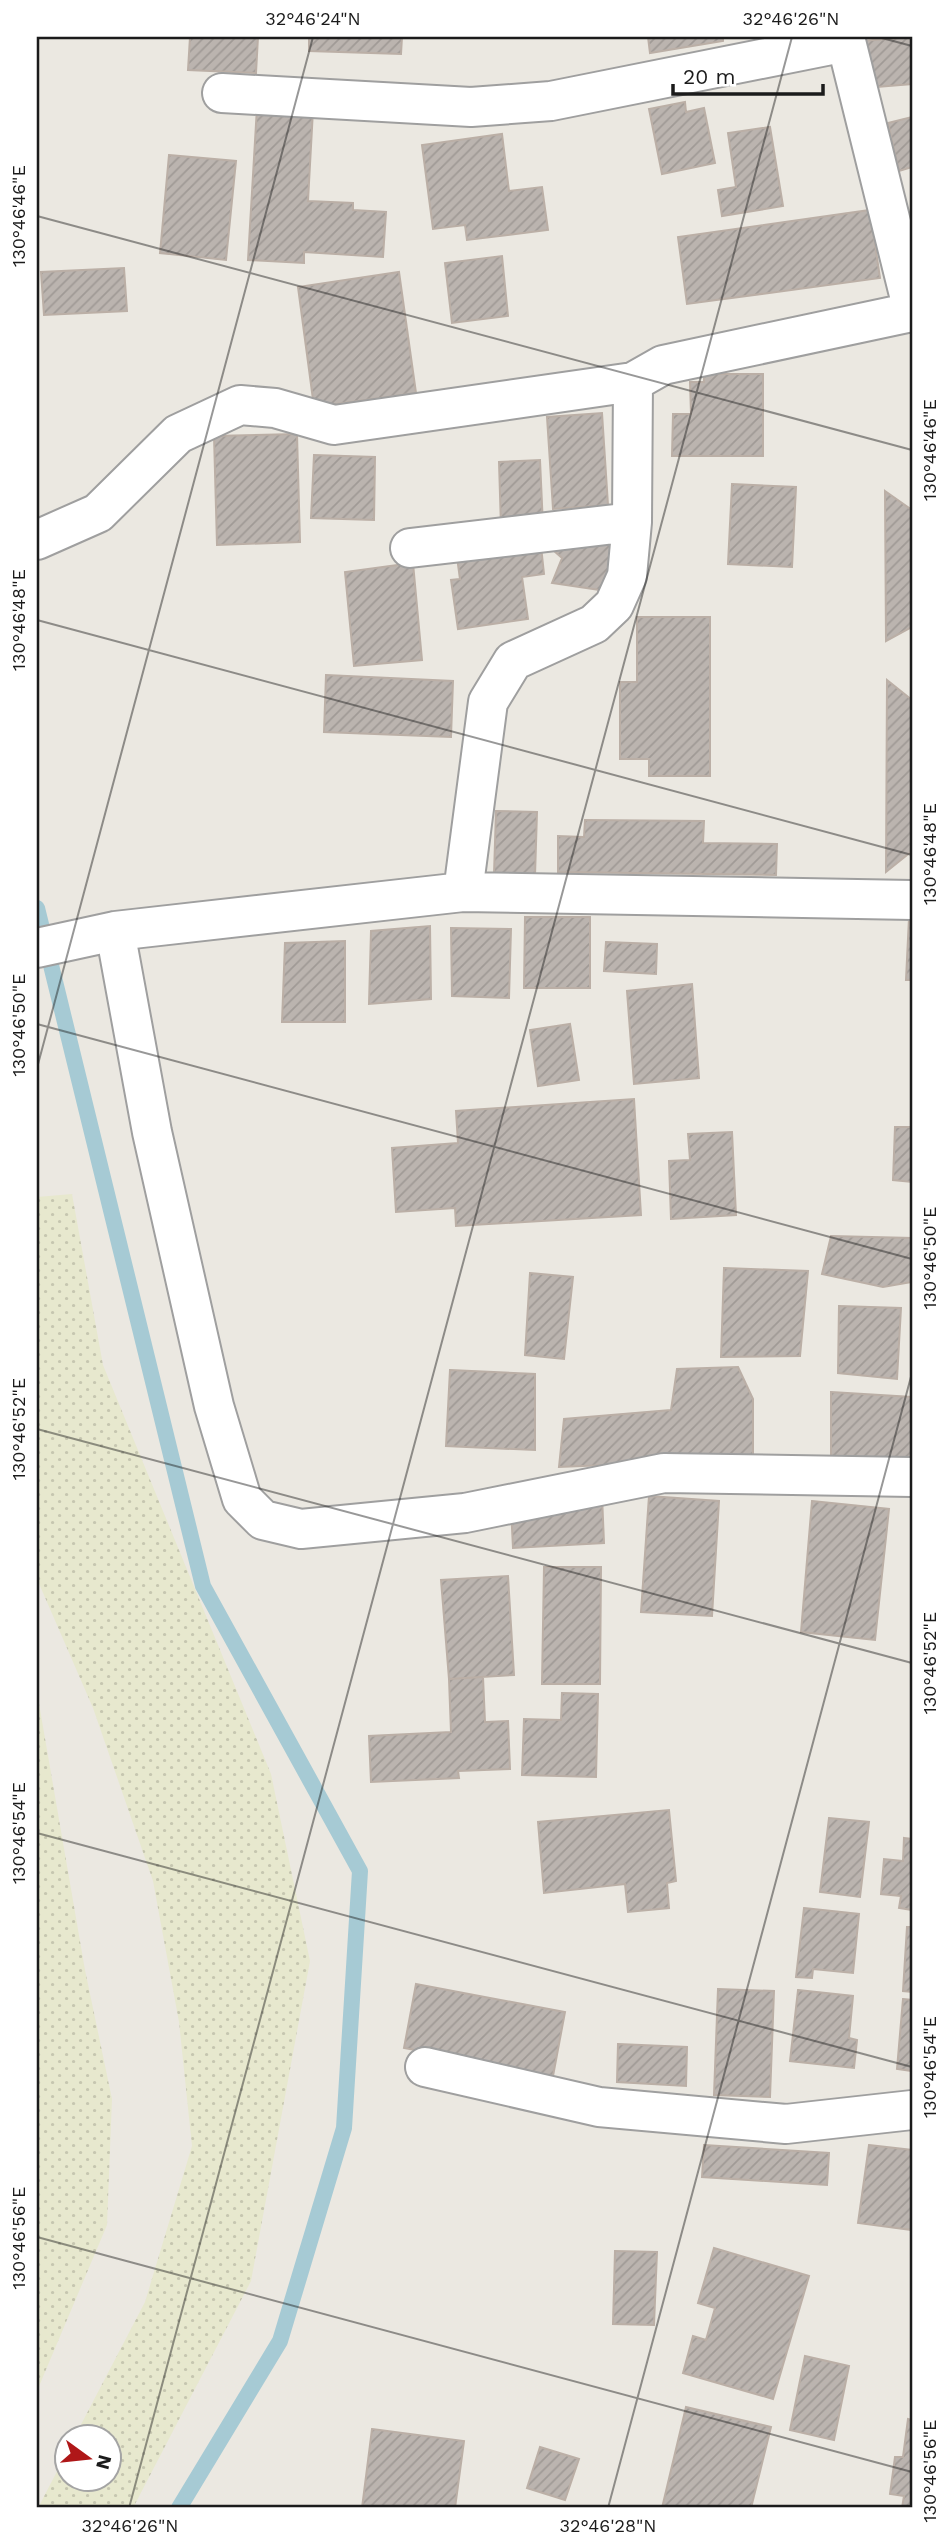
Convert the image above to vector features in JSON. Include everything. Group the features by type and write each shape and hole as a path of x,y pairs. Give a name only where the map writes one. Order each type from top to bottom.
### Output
{"street":[{"path":"222,93 471,107 551,101 846,39 912,307"},
{"path":"37,540 98,513 178,434 240,405 275,408 334,425 633,382 663,365 912,312"},
{"path":"463,892 488,702 513,661 594,624 614,605 627,576 632,522 633,382"},
{"path":"410,548 632,522"},
{"path":"37,948 102,934 463,892 912,900"},
{"path":"102,934 152,1132 214,1406 242,1499 263,1520 301,1529 465,1513 663,1474 912,1478"},
{"path":"425,2067 599,2107 786,2124 912,2110"}],"green space":[{"path":"72,1194 103,1365 271,1774 310,1961 251,2281 133,2508 38,2508 52,2481 52,2492 122,2492 122,2422 82,2422 145,2302 192,2146 179,2022 153,1881 93,1708 37,1579 37,1197"},
{"path":"37,1692 85,1970 112,2099 107,2225 37,2391"}],"building":[{"path":"190,37 258,37 256,73 188,70"},
{"path":"309,37 402,37 401,54 309,51"},
{"path":"648,37 723,37 723,41 650,53"},
{"path":"912,37 912,84 865,88 861,41"},
{"path":"685,102 686,112 704,108 715,163 662,174 649,109"},
{"path":"257,107 313,110 308,201 353,203 353,210 386,212 383,257 304,252 304,263 248,260"},
{"path":"912,117 912,167 899,171 888,123"},
{"path":"770,127 783,206 722,216 718,190 736,187 728,133"},
{"path":"502,134 509,191 542,187 548,230 467,240 465,225 433,229 422,145"},
{"path":"169,155 236,161 226,260 160,253"},
{"path":"870,210 880,278 687,304 678,237"},
{"path":"502,256 508,316 452,323 445,263"},
{"path":"124,268 127,311 44,315 41,272"},
{"path":"399,272 416,393 314,407 298,287"},
{"path":"704,374 763,374 763,456 672,456 673,414 691,414 690,382 704,382"},
{"path":"602,413 608,505 553,509 547,417"},
{"path":"297,434 300,542 217,545 214,436"},
{"path":"314,455 375,457 374,520 311,518"},
{"path":"540,460 543,526 501,527 499,462"},
{"path":"732,484 796,487 792,567 728,564"},
{"path":"885,491 912,510 912,627 886,641"},
{"path":"611,537 607,591 552,583 562,558 545,543"},
{"path":"541,546 544,574 522,577 528,619 458,629 451,580 460,579 457,557"},
{"path":"413,563 422,660 354,666 345,572"},
{"path":"637,617 710,617 710,776 649,776 649,759 620,759 620,682 637,682"},
{"path":"326,675 453,681 451,737 324,732"},
{"path":"887,680 912,700 912,851 886,872"},
{"path":"496,811 537,812 535,876 494,874"},
{"path":"585,820 704,821 703,843 777,844 776,875 558,872 558,836 584,837"},
{"path":"525,917 590,917 590,988 524,988"},
{"path":"909,918 912,918 912,980 906,980"},
{"path":"430,926 431,999 369,1004 371,931"},
{"path":"451,928 511,929 509,998 452,996"},
{"path":"345,941 345,1022 282,1022 285,943"},
{"path":"606,942 657,944 656,974 604,971"},
{"path":"692,984 699,1078 634,1084 627,991"},
{"path":"570,1024 579,1080 538,1086 530,1030"},
{"path":"634,1099 641,1215 456,1226 455,1208 396,1212 392,1148 458,1143 456,1111"},
{"path":"895,1127 912,1127 912,1182 893,1180"},
{"path":"732,1132 736,1215 671,1219 669,1161 690,1160 688,1134"},
{"path":"831,1236 912,1238 912,1282 883,1287 822,1274"},
{"path":"724,1268 808,1271 800,1356 721,1357"},
{"path":"530,1273 573,1277 564,1359 525,1355"},
{"path":"839,1306 901,1308 897,1379 838,1373"},
{"path":"738,1367 753,1399 753,1459 559,1467 564,1419 671,1410 677,1369"},
{"path":"450,1370 535,1374 535,1450 446,1446"},
{"path":"831,1392 912,1397 912,1462 831,1456"},
{"path":"602,1496 604,1543 513,1548 511,1508"},
{"path":"649,1496 719,1501 712,1616 641,1612"},
{"path":"812,1501 889,1509 875,1640 801,1632"},
{"path":"544,1567 601,1567 600,1684 542,1684"},
{"path":"508,1576 514,1675 449,1679 441,1580"},
{"path":"483,1677 485,1722 508,1721 510,1769 458,1771 459,1778 371,1782 369,1736 451,1732 449,1679"},
{"path":"562,1693 598,1694 596,1777 522,1775 524,1719 561,1720"},
{"path":"669,1810 676,1881 667,1883 669,1908 628,1912 625,1884 544,1893 538,1822"},
{"path":"829,1818 869,1822 860,1897 820,1892"},
{"path":"904,1838 912,1839 912,1910 899,1908 901,1896 881,1894 884,1859 903,1861"},
{"path":"804,1908 859,1914 853,1973 813,1969 812,1978 796,1977"},
{"path":"907,1927 912,1927 912,1992 903,1991"},
{"path":"416,1984 565,2012 553,2076 404,2048"},
{"path":"718,1989 774,1991 770,2097 714,2095"},
{"path":"798,1990 853,1996 849,2038 857,2040 854,2068 790,2061"},
{"path":"903,1999 912,2000 912,2071 897,2069"},
{"path":"618,2044 687,2047 686,2086 617,2082"},
{"path":"704,2145 829,2153 827,2185 702,2177"},
{"path":"869,2145 912,2150 912,2230 858,2223"},
{"path":"714,2248 809,2276 773,2399 683,2373 693,2336 706,2340 715,2308 698,2303"},
{"path":"615,2251 657,2252 654,2325 613,2324"},
{"path":"805,2356 849,2366 834,2440 790,2430"},
{"path":"686,2407 771,2427 751,2508 662,2508"},
{"path":"908,2419 912,2420 912,2508 902,2508 904,2496 890,2494 895,2457 903,2457"},
{"path":"372,2429 464,2441 455,2508 362,2508"},
{"path":"540,2447 579,2459 565,2500 527,2488"}],"waterway":[{"path":"37,908 203,1586 360,1871 344,2128 280,2341 179,2508"}]}
